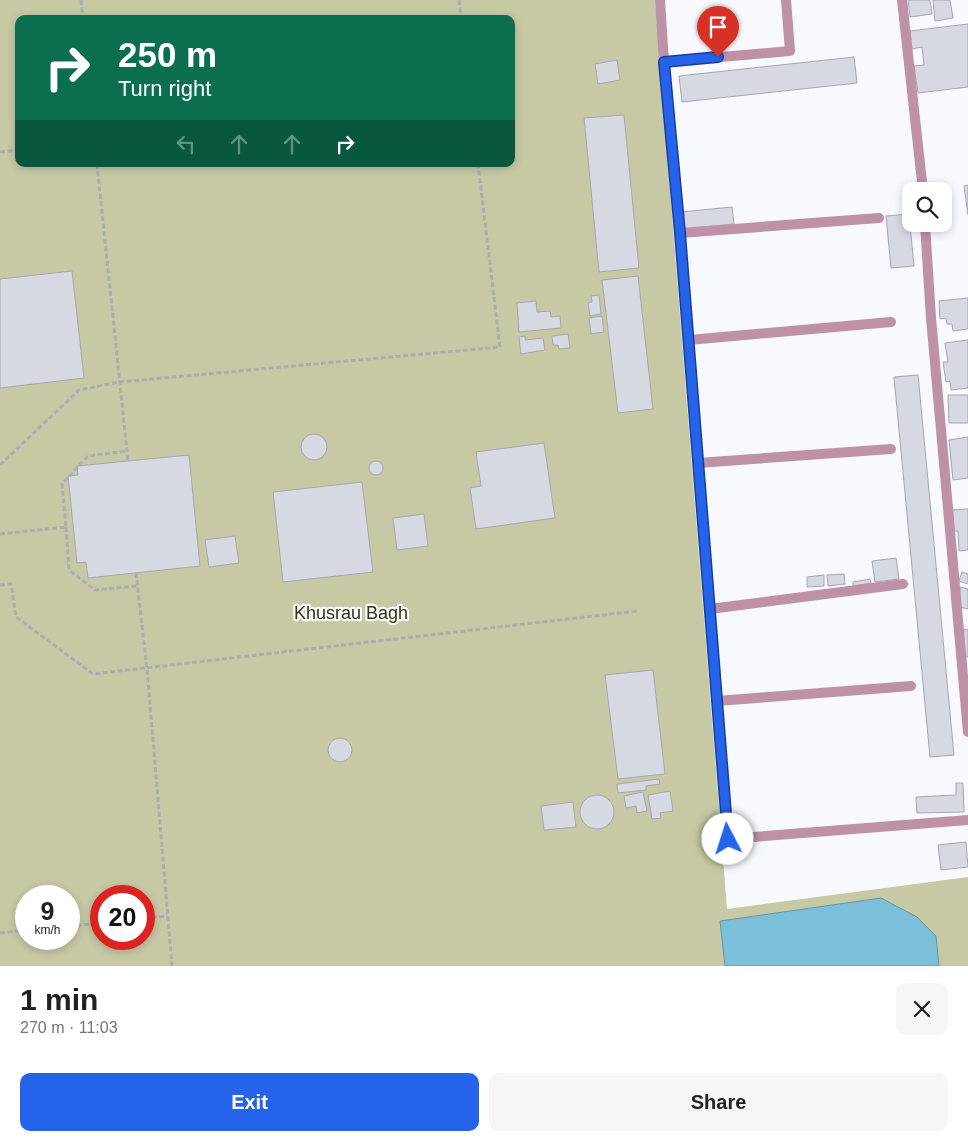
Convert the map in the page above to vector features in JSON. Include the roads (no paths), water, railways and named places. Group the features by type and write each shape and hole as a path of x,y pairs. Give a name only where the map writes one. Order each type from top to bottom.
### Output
{"lane":[{"path":"660,0 728,839 968,820"},
{"path":"664,62 790,51 786,0"},
{"path":"902,0 922,182"},
{"path":"680,233 879,218"},
{"path":"926,232 931,318 968,732"},
{"path":"688,340 892,322"},
{"path":"698,463 891,449"},
{"path":"710,609 903,584"},
{"path":"717,701 911,686"}],"water":[{"path":"881,898 917,917 936,936 939,966 725,966 720,921"}],"park label":[{"name":"Khusrau Bagh","path":"351,613"}]}
